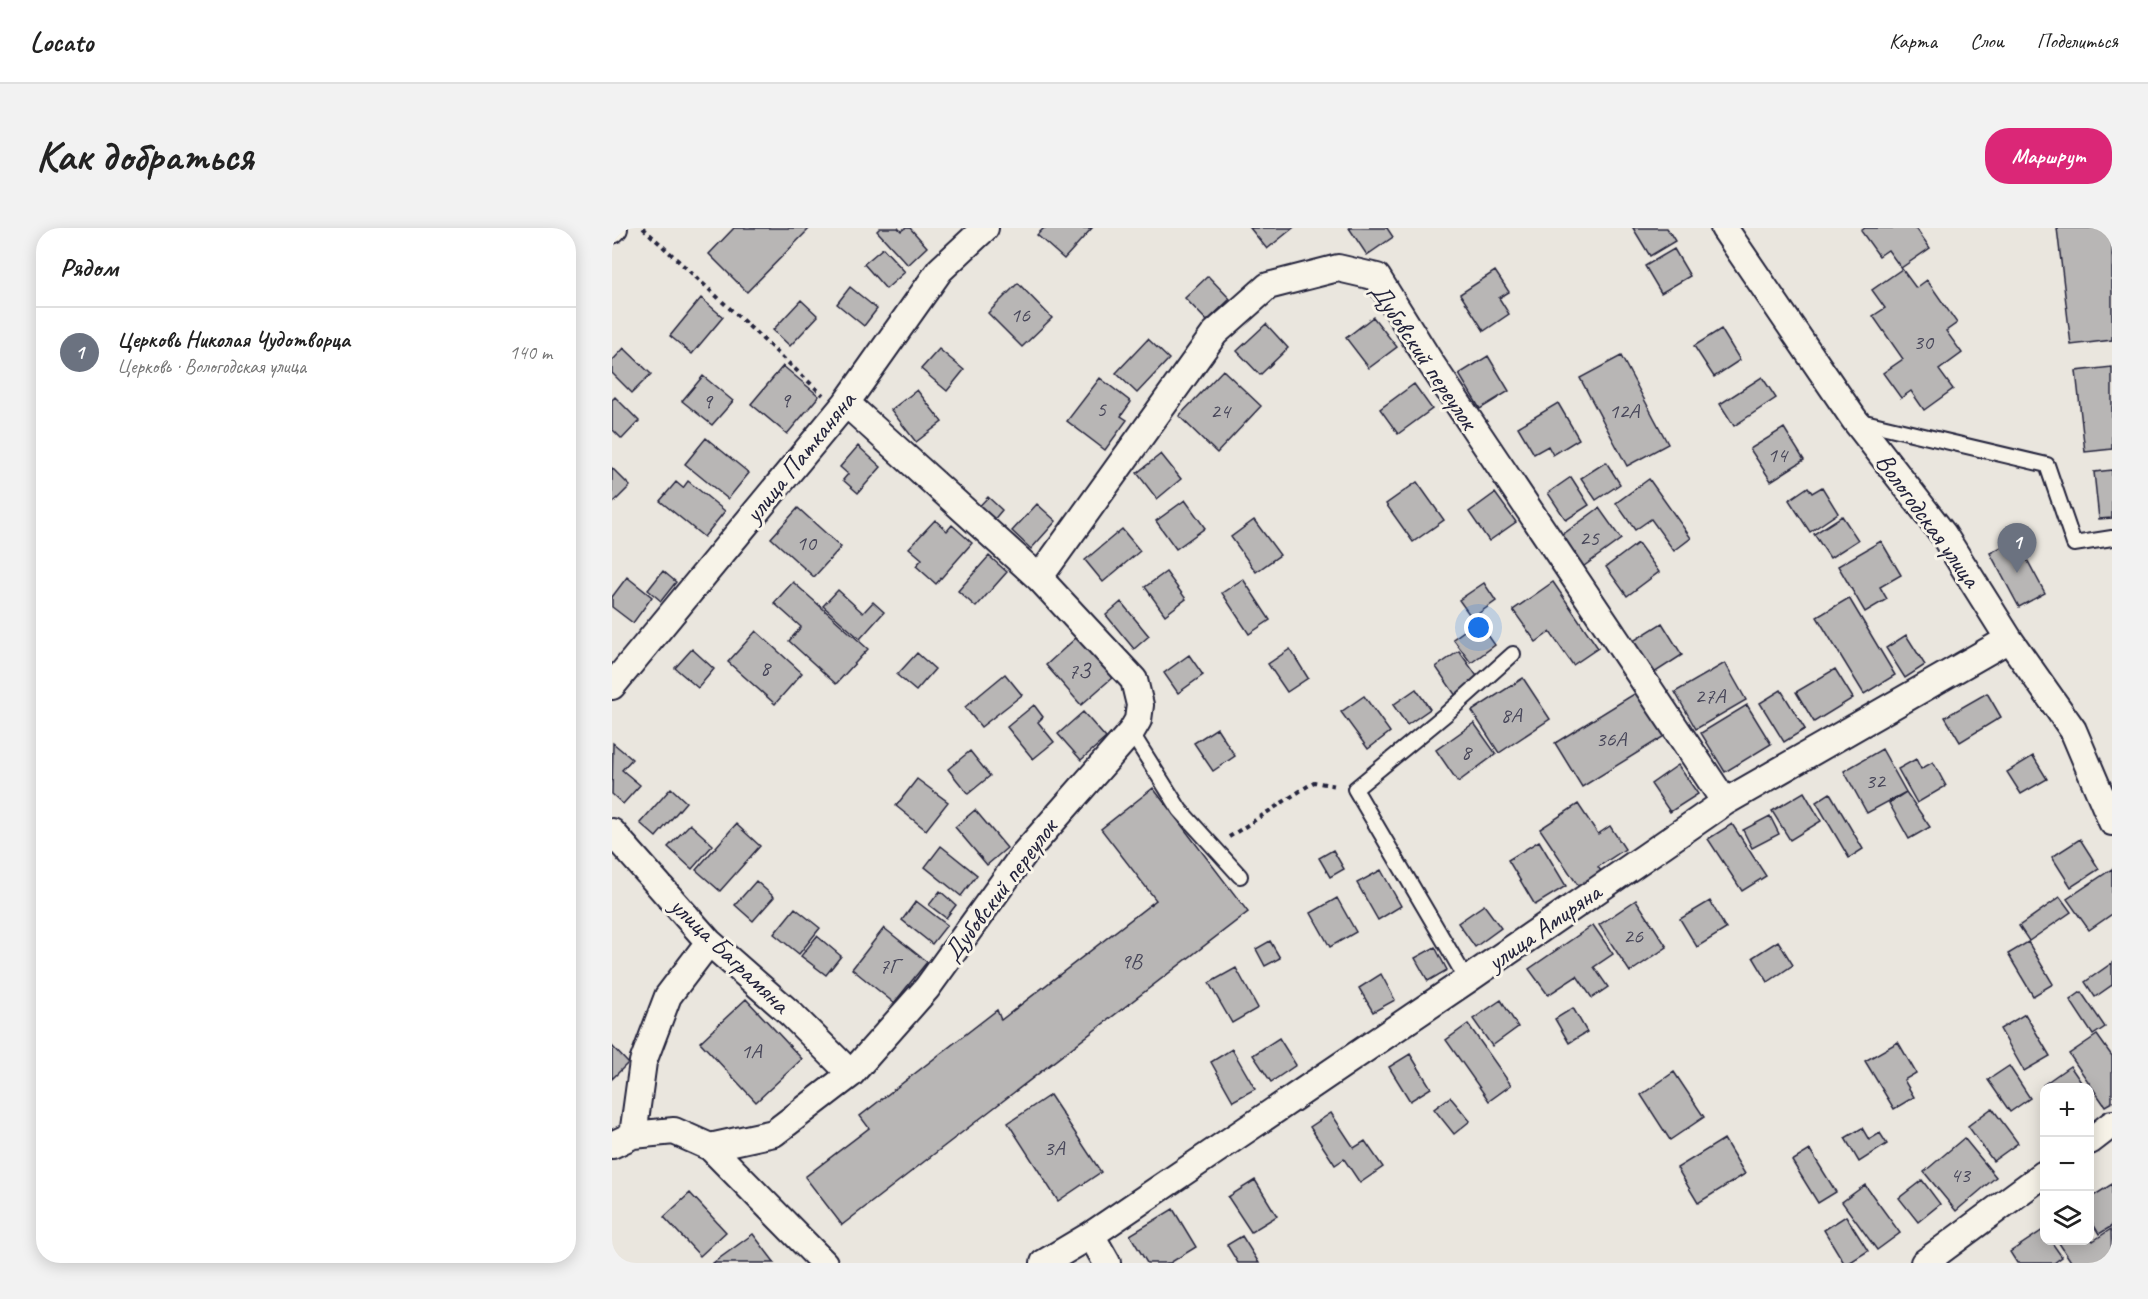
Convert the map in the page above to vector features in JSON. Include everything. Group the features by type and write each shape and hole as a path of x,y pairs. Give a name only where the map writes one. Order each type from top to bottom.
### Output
{"street":[{"name":"улица Патканяна","path":"612,686 842,407 940,270 985,228"},
{"name":"Вологодская улица","path":"1724,228 1854,419 1943,534 2009,639 2073,730 2112,822"},
{"name":"Дубовский переулок","path":"1039,578 1215,333 1268,286 1338,268 1377,277 1430,363 1725,802"},
{"name":"Дубовский переулок","path":"710,1147 774,1133 851,1074 927,988 1023,855 1131,732 1138,720 1140,705 1134,680 1039,578 842,407"},
{"name":"улица Амиряна","path":"1044,1263 1090,1235 1467,980 1725,802 2009,639"},
{"name":"улица Баграмяна","path":"612,832 709,942 792,1015 851,1074"},
{"path":"709,942 668,996 642,1062 623,1140 674,1131 710,1147 824,1263"},
{"path":"2094,1138 2112,1124"},
{"path":"1924,1263 2040,1177"},
{"path":"1090,1235 1107,1263"}],"lane":[{"path":"1854,419 2047,465 2074,544 2112,538"},
{"path":"1467,980 1355,789 1446,714 1513,654"},
{"path":"1131,732 1180,810 1240,876"}],"path":[{"path":"643,228 842,407"},
{"path":"1214,847 1314,782 1355,789"}],"building":[{"path":"734,228 810,228 747,292 709,254"},
{"path":"880,228 898,228 901,231 910,228 927,247 908,265 877,231"},
{"path":"1044,228 1092,228 1064,259 1037,235"},
{"path":"1250,228 1293,228 1267,249"},
{"path":"1349,228 1387,228 1393,237 1367,255"},
{"path":"1633,228 1667,228 1675,241 1650,256"},
{"path":"1865,228 1916,228 1930,248 1901,268 1888,250 1879,256 1861,231"},
{"path":"2057,228 2112,228 2112,340 2071,345"},
{"path":"883,248 905,272 886,289 864,264"},
{"path":"1674,249 1690,276 1661,293 1645,266"},
{"path":"1902,269 1916,288 1927,280 1957,323 1946,331 1962,353 1939,370 1953,389 1924,410 1911,391 1901,398 1883,373 1903,359 1873,316 1885,308 1872,290"},
{"path":"1495,271 1509,292 1499,298 1509,314 1484,331 1460,294"},
{"path":"1208,276 1230,299 1207,321 1185,298"},
{"path":"1018,283 1052,318 1022,347 988,313"},
{"path":"850,287 877,309 864,326 837,304"},
{"path":"701,298 723,317 692,354 670,336"},
{"path":"801,300 818,316 790,346 773,330"},
{"path":"1373,317 1397,347 1369,368 1346,338"},
{"path":"1266,324 1288,348 1260,375 1237,351"},
{"path":"1721,329 1740,360 1714,377 1694,346"},
{"path":"1148,339 1169,359 1137,393 1116,373"},
{"path":"624,348 651,374 632,393 612,373 612,361"},
{"path":"939,349 964,370 947,391 921,369"},
{"path":"1488,356 1509,391 1480,409 1459,374"},
{"path":"1621,356 1668,444 1627,466 1580,378"},
{"path":"783,366 819,396 787,434 751,404"},
{"path":"2112,367 2112,449 2085,452 2076,371"},
{"path":"1223,370 1261,406 1217,453 1179,416"},
{"path":"703,376 733,401 712,425 682,401"},
{"path":"1762,377 1776,398 1734,426 1720,404"},
{"path":"1100,378 1131,402 1121,416 1127,420 1105,450 1067,421"},
{"path":"1414,384 1432,409 1398,434 1380,409"},
{"path":"917,390 942,422 916,442 891,410"},
{"path":"615,397 639,421 622,439 612,429 612,400"},
{"path":"1558,403 1579,439 1553,455 1548,446 1534,454 1518,427"},
{"path":"1784,428 1804,460 1771,481 1750,449"},
{"path":"706,438 749,473 728,499 685,464"},
{"path":"858,446 881,467 858,493 843,480 848,474 840,467"},
{"path":"1161,454 1181,479 1157,499 1137,473"},
{"path":"1606,462 1620,484 1596,500 1581,478"},
{"path":"612,468 630,486 612,504"},
{"path":"2112,470 2112,518 2099,519 2094,472"},
{"path":"1571,477 1589,505 1566,520 1548,493"},
{"path":"1649,479 1691,538 1674,551 1651,519 1635,530 1616,503"},
{"path":"688,481 725,511 704,537 660,501 676,482 683,488"},
{"path":"1417,482 1444,520 1413,542 1386,504"},
{"path":"1808,487 1812,493 1822,487 1838,513 1810,532 1789,500"},
{"path":"1495,493 1516,522 1489,541 1469,512"},
{"path":"988,497 1002,510 987,528 972,514"},
{"path":"1185,500 1205,528 1176,549 1156,521"},
{"path":"1037,504 1056,521 1031,549 1012,531"},
{"path":"798,508 841,547 814,577 771,538"},
{"path":"1599,508 1621,539 1580,569 1558,538"},
{"path":"1842,516 1858,540 1830,558 1814,534"},
{"path":"935,520 947,531 952,525 972,543 936,584 916,566 922,559 909,548"},
{"path":"1254,520 1280,555 1256,572 1231,537"},
{"path":"1122,529 1140,551 1103,582 1085,560"},
{"path":"2016,539 2045,593 2019,607 1990,553"},
{"path":"1881,541 1901,575 1880,587 1887,599 1865,612 1838,566"},
{"path":"1638,543 1659,572 1627,596 1606,567"},
{"path":"989,556 1007,572 976,607 958,591"},
{"path":"663,571 676,582 661,601 648,590"},
{"path":"1166,572 1186,599 1165,615 1145,587"},
{"path":"627,577 652,597 633,623 612,607 612,597"},
{"path":"1243,579 1270,620 1249,634 1222,593"},
{"path":"793,582 868,649 836,684 789,641 801,627 774,603"},
{"path":"1553,582 1598,648 1573,665 1550,632 1536,642 1513,610"},
{"path":"1484,583 1496,601 1472,618 1459,600"},
{"path":"838,590 863,613 873,602 884,612 860,639 823,606"},
{"path":"1849,598 1895,675 1864,694 1817,617"},
{"path":"1121,602 1149,636 1134,649 1106,615"},
{"path":"1478,621 1495,645 1471,663 1453,639"},
{"path":"1662,623 1682,655 1651,675 1630,643"},
{"path":"756,631 802,673 775,704 728,662"},
{"path":"1906,635 1925,665 1905,678 1886,648"},
{"path":"1077,637 1113,677 1081,705 1046,665"},
{"path":"692,649 714,669 698,688 675,668"},
{"path":"1290,649 1308,678 1287,692 1268,664"},
{"path":"1459,651 1479,679 1456,696 1436,667"},
{"path":"917,653 935,669 916,691 897,675"},
{"path":"1189,655 1203,675 1178,693 1164,673"},
{"path":"1725,663 1746,700 1696,729 1675,692"},
{"path":"1835,669 1853,698 1814,722 1796,692"},
{"path":"1005,674 1022,695 981,727 965,707"},
{"path":"1523,678 1550,719 1499,753 1472,711"},
{"path":"1416,689 1430,709 1407,725 1393,705"},
{"path":"1781,690 1805,729 1784,742 1760,703"},
{"path":"1639,691 1666,735 1582,787 1555,743"},
{"path":"1987,693 2001,717 1960,742 1945,717"},
{"path":"1364,696 1390,732 1368,749 1341,712"},
{"path":"1034,705 1043,717 1038,722 1054,742 1033,759 1007,727"},
{"path":"1747,705 1771,744 1725,772 1701,733"},
{"path":"1083,712 1106,738 1081,760 1058,734"},
{"path":"1474,723 1496,754 1458,782 1436,750"},
{"path":"1217,728 1235,756 1213,771 1194,743"},
{"path":"613,743 632,759 622,770 640,785 623,804 612,794"},
{"path":"1882,749 1906,792 1867,813 1844,771"},
{"path":"970,751 990,776 968,794 948,769"},
{"path":"2033,756 2047,779 2021,794 2007,772"},
{"path":"1916,759 1921,769 1933,762 1946,786 1917,803 1898,769"},
{"path":"1678,765 1698,794 1670,812 1651,784"},
{"path":"917,779 948,802 926,830 896,806"},
{"path":"671,788 686,802 656,837 640,823"},
{"path":"1153,788 1248,912 842,1225 805,1177 869,1128 860,1116 997,1010 1001,1020 1156,900 1101,829"},
{"path":"1804,792 1821,821 1790,840 1772,811"},
{"path":"1906,792 1930,827 1909,839 1889,803"},
{"path":"1830,793 1863,849 1849,858 1816,802"},
{"path":"1578,804 1598,834 1610,826 1625,849 1598,867 1604,875 1581,890 1540,829"},
{"path":"975,810 1007,848 987,865 955,827"},
{"path":"1770,816 1779,834 1752,848 1743,830"},
{"path":"690,824 713,845 692,869 668,847"},
{"path":"736,824 760,846 720,891 696,870"},
{"path":"1732,824 1766,876 1742,891 1708,839"},
{"path":"2080,839 2099,869 2071,887 2052,857"},
{"path":"1539,841 1566,886 1535,905 1508,860"},
{"path":"941,846 977,875 961,896 925,867"},
{"path":"1333,850 1344,869 1330,877 1319,858"},
{"path":"2112,869 2112,914 2089,930 2067,899"},
{"path":"1381,870 1401,906 1378,920 1357,883"},
{"path":"756,881 774,897 753,921 735,905"},
{"path":"940,891 956,905 946,918 929,905"},
{"path":"2060,897 2071,912 2029,941 2019,926"},
{"path":"1337,898 1356,932 1330,947 1311,913"},
{"path":"1636,900 1667,947 1630,972 1599,925"},
{"path":"916,901 947,925 932,944 902,920"},
{"path":"1710,901 1726,929 1697,947 1680,919"},
{"path":"1484,905 1501,928 1475,947 1458,923"},
{"path":"795,908 820,928 799,954 774,934"},
{"path":"1593,925 1613,954 1594,967 1608,987 1592,998 1577,976 1548,995 1529,969"},
{"path":"884,928 927,962 894,1003 852,969"},
{"path":"817,936 841,956 826,975 801,956"},
{"path":"1270,941 1280,958 1265,966 1256,949"},
{"path":"1778,941 1793,965 1768,982 1753,957"},
{"path":"2028,942 2053,984 2033,996 2008,954"},
{"path":"1435,947 1447,970 1428,981 1415,958"},
{"path":"2112,963 2112,985 2095,997 2085,982"},
{"path":"1236,968 1258,1008 1232,1023 1209,983"},
{"path":"1381,974 1395,1000 1373,1012 1359,988"},
{"path":"2081,992 2105,1027 2093,1035 2070,1000"},
{"path":"746,999 802,1059 756,1102 700,1042"},
{"path":"1501,1000 1518,1027 1492,1046 1473,1019"},
{"path":"1573,1008 1587,1032 1569,1043 1555,1019"},
{"path":"2025,1014 2050,1056 2024,1071 2000,1029"},
{"path":"1468,1024 1511,1085 1489,1101 1446,1040"},
{"path":"2097,1035 2112,1056 2112,1102 2105,1106 2094,1090 2094,1083 2089,1083 2069,1054"},
{"path":"1279,1038 1296,1065 1271,1082 1253,1055"},
{"path":"1898,1042 1916,1073 1904,1080 1914,1097 1894,1109 1865,1061"},
{"path":"612,1046 628,1063 612,1079"},
{"path":"1232,1049 1255,1089 1233,1101 1211,1062"},
{"path":"1410,1054 1431,1088 1410,1101 1389,1067"},
{"path":"2009,1066 2030,1098 2010,1112 1988,1080"},
{"path":"2070,1066 2082,1083 2046,1083"},
{"path":"1674,1072 1704,1117 1670,1140 1641,1095"},
{"path":"1050,1095 1101,1172 1058,1201 1008,1123"},
{"path":"1450,1097 1470,1121 1454,1134 1434,1109"},
{"path":"1992,1108 2018,1143 1993,1161 1968,1126"},
{"path":"1331,1113 1354,1148 1365,1141 1383,1167 1360,1183 1344,1159 1335,1165 1310,1127"},
{"path":"1862,1128 1869,1140 1880,1133 1887,1144 1859,1162 1845,1138"},
{"path":"1964,1138 1996,1177 1956,1211 1924,1172"},
{"path":"1724,1139 1745,1174 1698,1203 1677,1168"},
{"path":"1810,1150 1836,1192 1818,1203 1792,1161"},
{"path":"1255,1180 1277,1216 1251,1232 1228,1197"},
{"path":"1922,1180 1940,1204 1918,1222 1899,1198"},
{"path":"2112,1184 2112,1226 2099,1234 2094,1226 2094,1195"},
{"path":"1865,1185 1900,1233 1877,1250 1842,1202"},
{"path":"690,1193 726,1232 700,1256 664,1217"},
{"path":"1173,1209 1196,1247 1170,1263 1147,1263 1130,1235"},
{"path":"1846,1216 1868,1251 1849,1263 1844,1263 1824,1230"},
{"path":"2111,1229 2112,1263 2072,1263 2060,1245 2094,1245 2094,1240"},
{"path":"2040,1232 2040,1245 2054,1245 2062,1257 2054,1263 2017,1263 2010,1252"},
{"path":"753,1234 775,1263 713,1263"},
{"path":"1242,1236 1259,1263 1238,1263 1227,1245"}],"place":[{"name":"Церковь Николая Чудотворца","path":"2017,573"}]}
